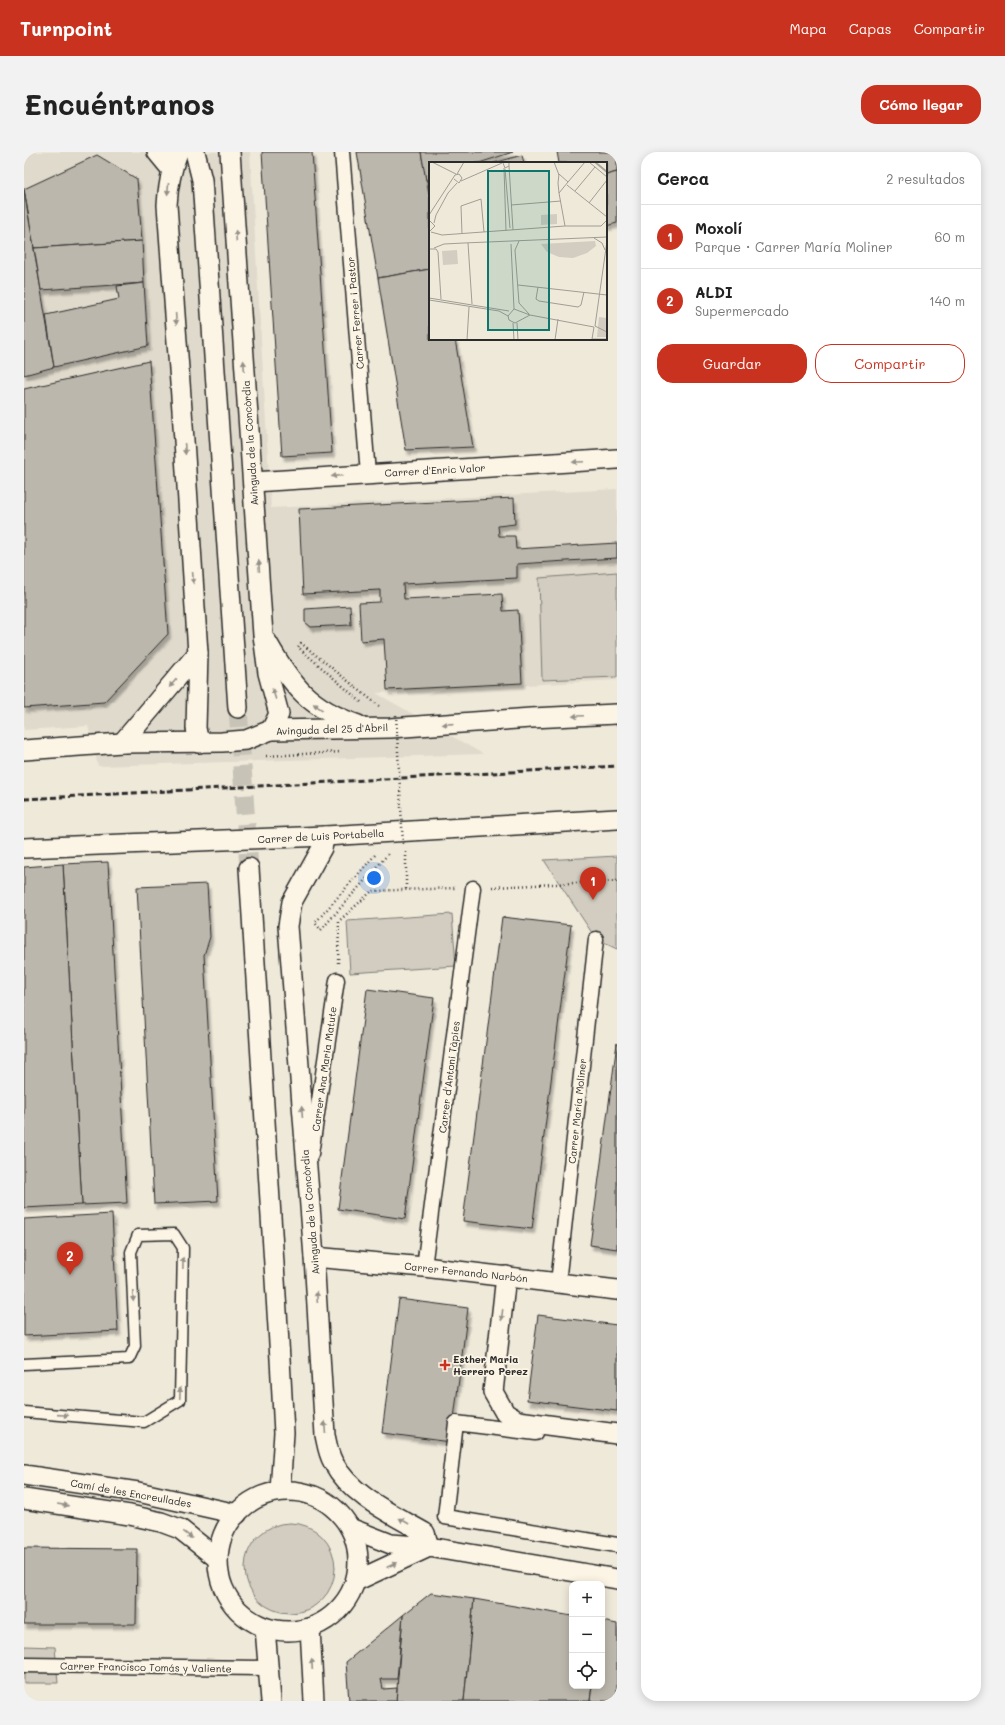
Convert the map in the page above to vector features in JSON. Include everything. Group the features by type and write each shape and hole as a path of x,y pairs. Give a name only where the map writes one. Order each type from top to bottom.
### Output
{"street":[{"path":"157,152 175,161 168,185 167,205 198,653 196,728 199,743"},
{"path":"195,152 202,180 238,708"},
{"path":"202,180 206,152"},
{"name":"Avinguda de la Concòrdia","path":"230,152 263,636 268,673 279,714 271,730"},
{"name":"Carrer Ferrer i Pastor","path":"342,152 368,474"},
{"name":"Carrer d'Enric Valor","path":"253,482 617,459"},
{"path":"263,636 284,671 301,692 316,706 331,715 366,728"},
{"path":"122,743 198,653"},
{"name":"Avinguda del 25 d'Abril","path":"24,750 122,743 199,743 246,740 271,730 366,728 617,714"},
{"name":"Carrer de Luis Portabella","path":"24,848 325,836 617,819"},
{"name":"Avinguda de la Concòrdia","path":"325,836 322,848 292,902 288,926 328,1449 333,1462 349,1484 379,1506 425,1533 429,1548"},
{"path":"249,868 281,1366 284,1433 280,1491"},
{"name":"Carrer d'Antoni Tàpies","path":"424,1267 473,888"},
{"name":"Carrer María Moliner","path":"558,1282 596,940"},
{"name":"Carrer Ana Maria Matute","path":"307,1182 337,980"},
{"name":"Carrer Fernando Narbón","path":"314,1256 506,1276 617,1290"},
{"path":"506,1276 493,1392 505,1413 518,1421 617,1434"},
{"path":"617,1443 456,1423 445,1517 617,1545"},
{"name":"Camí de les Encreullades","path":"24,1474 138,1492 237,1514"},
{"path":"280,1491 301,1492 321,1499 338,1511 350,1528 357,1545 359,1563 356,1581 346,1601 330,1618 310,1628 288,1631 265,1628 245,1617 230,1601 220,1581 218,1559 223,1535 231,1520 245,1506 261,1496 280,1491"},
{"path":"24,1499 130,1515 161,1522 180,1530 218,1559"},
{"path":"350,1528 391,1544 429,1548 617,1579"},
{"path":"356,1581 429,1548"},
{"path":"265,1628 271,1701"},
{"path":"310,1628 314,1701"},
{"name":"Carrer Francisco Tomás y Valiente","path":"24,1665 268,1668"}],"lane":[{"path":"24,1364 129,1359 136,1346 131,1252 138,1235 174,1234 183,1248 180,1400 144,1422 24,1412"}],"path":[{"path":"366,706 298,647 301,643 380,707"},
{"path":"390,715 396,715 403,844 397,845"},
{"path":"391,749 398,749"},
{"path":"264,756 343,752"},
{"path":"378,852 315,923 321,930 390,853 395,853"},
{"path":"401,852 406,852 406,890"},
{"path":"337,980 339,921 372,891 617,881"}],"shaded area":[{"path":"24,152 250,152 271,508 617,489 617,680 376,693 483,754 98,766 88,726 24,730"},
{"path":"617,572 617,677 542,680 539,578"},
{"path":"617,856 617,949 596,939 544,860"},
{"path":"452,914 456,966 350,973 347,921"},
{"path":"290,1523 307,1526 322,1536 332,1551 335,1568 332,1585 322,1600 307,1610 290,1613 273,1610 258,1600 248,1585 245,1568 248,1551 258,1536 273,1526"},
{"path":"24,1646 55,1647 58,1683 24,1683"}],"building":[{"path":"262,152 312,152 332,453 282,456"},
{"path":"357,152 421,152 429,194 429,269 378,278"},
{"path":"421,152 513,152 482,162 429,162 429,179 426,180"},
{"path":"557,152 617,152 617,172 607,175 607,162 559,162"},
{"path":"97,155 137,179 142,241 34,248 24,189"},
{"path":"522,155 524,162 498,162"},
{"path":"617,172 617,223 607,226 607,175"},
{"path":"24,190 54,367 24,375"},
{"path":"142,241 144,283 41,290 34,248"},
{"path":"429,269 429,340 455,340 473,447 406,450 378,278"},
{"path":"144,283 148,346 54,367 46,315 119,299 117,286"},
{"path":"149,361 168,634 104,702 24,708 24,389"},
{"path":"514,498 515,524 498,526 499,536 515,536 516,549 617,543 617,558 517,564 517,578 403,584 404,599 502,594 503,611 518,610 522,683 387,690 384,639 361,641 359,603 380,602 380,590 303,594 299,509"},
{"path":"350,606 351,625 311,627 305,622 305,609"},
{"path":"108,862 127,1203 82,1205 63,864"},
{"path":"63,864 82,1205 24,1208 24,867"},
{"path":"207,884 210,937 204,955 218,1201 154,1204 137,887"},
{"path":"502,917 571,925 532,1229 463,1221"},
{"path":"367,989 434,998 405,1219 338,1209"},
{"path":"617,1043 617,1249 590,1245"},
{"path":"112,1214 118,1331 24,1336 24,1219"},
{"path":"399,1299 468,1308 451,1442 382,1433"},
{"path":"538,1315 617,1325 617,1411 527,1400"},
{"path":"24,1548 137,1549 136,1624 24,1624"},
{"path":"431,1593 474,1599 464,1701 396,1701 403,1615"},
{"path":"474,1599 569,1615 569,1689 592,1689 590,1701 464,1701"},
{"path":"403,1615 397,1679 381,1679 383,1689 397,1688 396,1701 349,1701 346,1662"},
{"path":"605,1622 617,1624 617,1701 590,1701 592,1689 605,1689"}],"tunnel":[{"path":"238,708 249,868"}],"railway":[{"path":"24,799 617,766"}],"place":[{"name":"Moxolí","path":"593,900"},
{"name":"ALDI","path":"70,1275"},
{"name":"Esther Maria Herrero Perez","path":"445,1365"}]}
